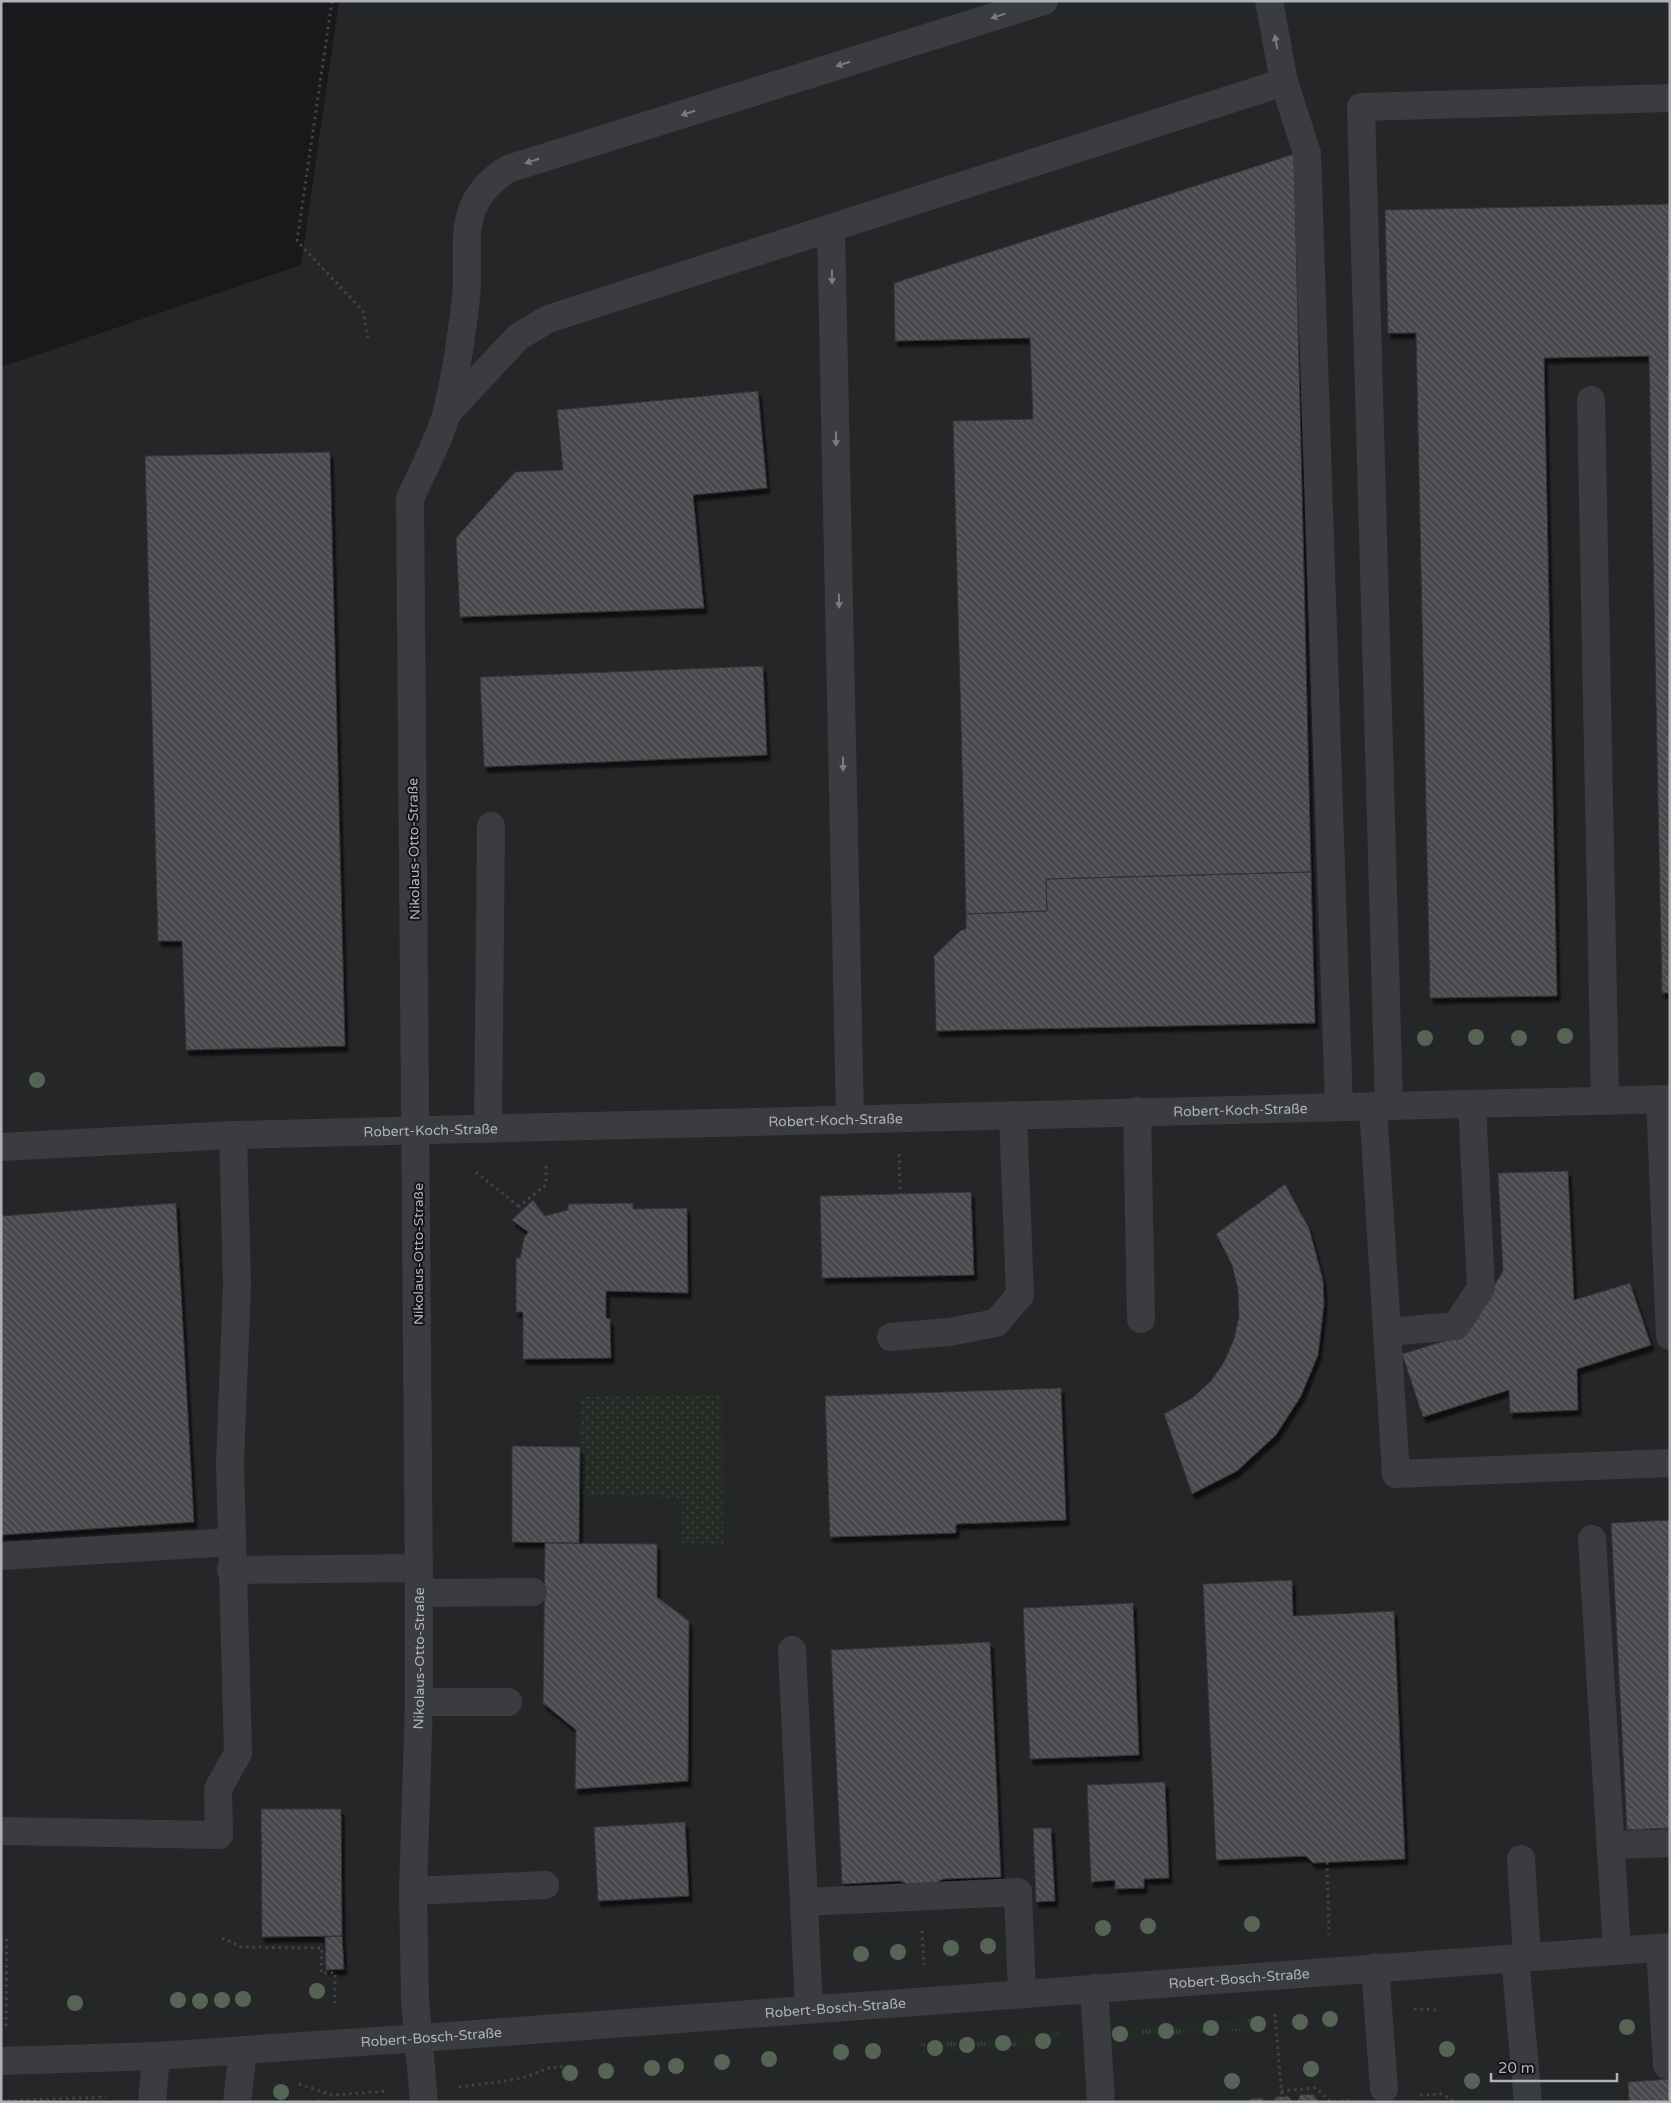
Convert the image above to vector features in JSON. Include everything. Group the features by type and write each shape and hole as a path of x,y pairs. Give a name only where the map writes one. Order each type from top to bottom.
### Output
{"street":[{"path":"447,413 466,298 466,229 471,211 481,193 495,177 508,169 1044,1"},
{"path":"1269,1 1284,82 1307,153 1340,1107"},
{"path":"447,413 518,337 548,319 1284,82"},
{"path":"1670,98 1361,107 1386,1332 1396,1474 1670,1463"},
{"path":"831,228 850,1119"},
{"path":"1590,400 1605,1101"},
{"name":"Nikolaus-Otto-Straße","path":"424,2102 420,2038 415,2000 412,1891 419,1702 419,1581 417,1131 410,499 447,413"},
{"path":"488,1129 491,826"},
{"path":"1665,1100 1670,1336"},
{"name":"Robert-Koch-Straße","path":"1,1147 233,1135 1137,1111 1665,1100"},
{"path":"1386,1332 1456,1326 1481,1288 1472,1104"},
{"path":"1137,1111 1141,1319"},
{"path":"891,1337 949,1332 996,1323 1020,1295 1013,1115"},
{"path":"1,1831 219,1835 218,1789 238,1753 231,1570 230,1463 237,1284 233,1135"},
{"path":"1592,1539 1617,1951"},
{"path":"1,1556 231,1542"},
{"path":"231,1570 419,1581 532,1592"},
{"path":"792,1650 809,2009"},
{"path":"419,1702 508,1702"},
{"path":"1611,1845 1670,1843"},
{"path":"1521,1859 1521,1958 1528,2102"},
{"path":"412,1891 545,1885"},
{"path":"804,1902 1018,1892 1022,1993"},
{"path":"1665,1947 1667,2065"},
{"name":"Robert-Bosch-Straße","path":"1,2061 156,2056 420,2038 1665,1947"},
{"path":"1375,1967 1384,2088"},
{"path":"1094,1988 1101,2102"},
{"path":"237,2102 243,2050"},
{"path":"152,2102 156,2056"}],"path":[{"path":"332,1 297,241 363,311 368,338"},
{"path":"899,1151 900,1194"},
{"path":"518,1207 546,1185 546,1159"},
{"path":"476,1172 522,1209"},
{"path":"1327,1862 1330,1938"},
{"path":"6,2030 7,1936"},
{"path":"222,1938 242,1947 322,1948 322,1974 335,1973 335,2006"},
{"path":"1275,2014 1282,2097"},
{"path":"489,2084 527,2077"},
{"path":"332,2095 368,2092"},
{"path":"318,2102 319,2097"}],"shaded area":[{"path":"339,1 1670,1 1670,2102 1,2102 1,367 301,265"}],"green space":[{"path":"722,1394 723,1544 682,1543 682,1498 579,1495 580,1397"},
{"path":"1264,2018 1265,2029 1112,2040 1111,2029"},
{"path":"1066,2032 1067,2043 922,2054 921,2044"}],"building":[{"path":"1294,154 1311,872 1046,879 1047,911 966,914 953,421 1033,419 1030,338 895,341 894,283"},
{"path":"1670,204 1670,993 1662,993 1649,356 1544,358 1557,996 1430,998 1416,333 1388,333 1385,210"},
{"path":"758,391 767,488 693,495 704,608 460,617 456,538 515,472 563,470 557,410"},
{"path":"330,452 345,1046 186,1050 182,941 158,941 145,456"},
{"path":"763,666 767,755 484,767 480,677"},
{"path":"1311,872 1315,1023 936,1031 934,956 961,930 966,929 966,914 1047,911 1046,879"},
{"path":"1568,1171 1574,1300 1630,1283 1651,1345 1577,1369 1578,1410 1510,1413 1509,1390 1423,1417 1402,1354 1464,1335 1503,1271 1498,1173"},
{"path":"1285,1184 1309,1228 1323,1280 1324,1304 1318,1355 1301,1396 1276,1435 1237,1471 1192,1494 1164,1414 1192,1398 1211,1381 1224,1362 1234,1339 1239,1316 1238,1290 1232,1265 1216,1234"},
{"path":"971,1192 974,1275 822,1278 820,1196"},
{"path":"533,1200 545,1216 568,1210 568,1204 633,1203 633,1209 687,1208 688,1293 606,1291 606,1318 610,1319 611,1358 523,1359 523,1312 516,1312 516,1258 520,1258 524,1238 528,1232 512,1220"},
{"path":"176,1203 194,1522 1,1535 1,1216"},
{"path":"1061,1388 1066,1520 956,1524 956,1533 830,1537 825,1396"},
{"path":"512,1446 580,1447 579,1543 512,1542"},
{"path":"1670,1520 1670,1828 1627,1830 1611,1523"},
{"path":"545,1543 657,1544 657,1597 689,1621 688,1781 575,1789 576,1730 543,1703"},
{"path":"1292,1580 1293,1616 1394,1611 1405,1859 1313,1863 1306,1856 1216,1860 1203,1584"},
{"path":"1133,1603 1139,1755 1030,1759 1023,1608"},
{"path":"990,1642 1001,1877 943,1879 932,1885 912,1886 900,1881 842,1884 831,1650"},
{"path":"1165,1782 1169,1878 1144,1879 1144,1888 1115,1889 1115,1880 1091,1882 1087,1785"},
{"path":"261,1809 341,1809 342,1936 262,1937"},
{"path":"685,1822 689,1896 598,1901 594,1827"},
{"path":"1033,1828 1051,1828 1055,1901 1036,1902"},
{"path":"342,1936 344,1969 326,1970 325,1937"},
{"path":"1670,2079 1670,2102 1629,2102 1628,2082"},
{"path":"1313,2094 1319,2102 1297,2102 1300,2095"},
{"path":"1288,2096 1293,2102 1273,2102 1276,2097"},
{"path":"1262,2098 1265,2102 1248,2102 1250,2099"}]}
